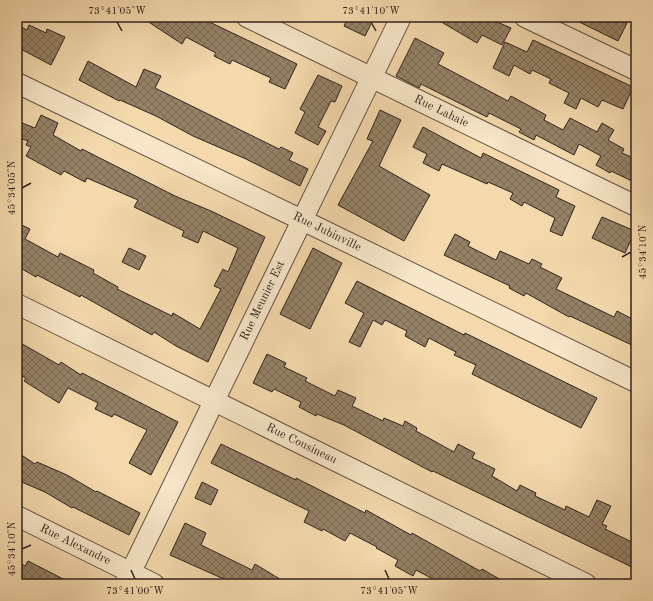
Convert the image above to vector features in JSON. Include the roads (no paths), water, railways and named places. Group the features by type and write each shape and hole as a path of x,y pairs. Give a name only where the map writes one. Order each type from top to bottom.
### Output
{"street":[{"name":"Rue Lahaie","path":"247,17 636,206"},
{"name":"Rue Meunier Est","path":"128,578 401,17"},
{"path":"525,17 636,70"},
{"name":"Rue Jubinville","path":"17,83 636,382"},
{"name":"Rue Cousineau","path":"17,304 586,584"},
{"name":"Rue Alexandre","path":"17,516 128,578 154,584"}]}
